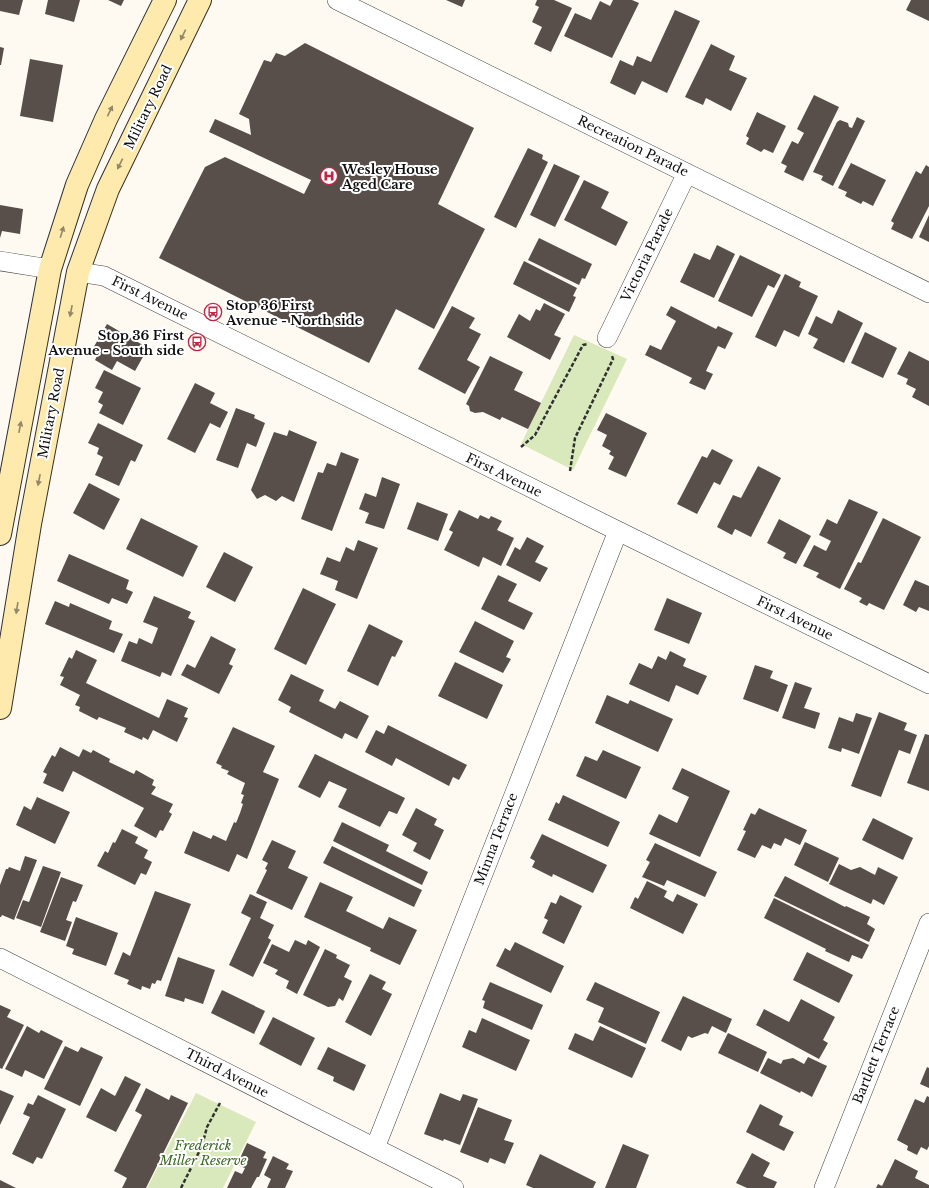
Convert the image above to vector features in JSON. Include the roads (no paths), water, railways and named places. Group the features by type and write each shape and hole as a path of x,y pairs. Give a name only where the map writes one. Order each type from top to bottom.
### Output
{"main road":[{"path":"0,534 50,269 77,185 106,119 165,0"},
{"name":"Military Road","path":"0,708 30,524 78,272 108,188 200,0"},
{"path":"50,269 78,272"}],"street":[{"name":"Recreation Parade","path":"337,0 929,293"},
{"name":"Victoria Parade","path":"607,338 687,173"},
{"path":"0,261 50,269"},
{"name":"First Avenue","path":"78,272 104,276 929,684"},
{"name":"Minna Terrace","path":"375,1148 618,531"},
{"name":"Bartlett Terrace","path":"824,1188 929,922"},
{"name":"Third Avenue","path":"0,958 454,1188"}],"place":[{"name":"Wesley House Aged Care","path":"329,176"},
{"name":"Stop 36 First Avenue - North side","path":"213,312"},
{"name":"Stop 36 First Avenue - South side","path":"197,342"}],"park label":[{"name":"Frederick Miller Reserve","path":"203,1152"}]}
